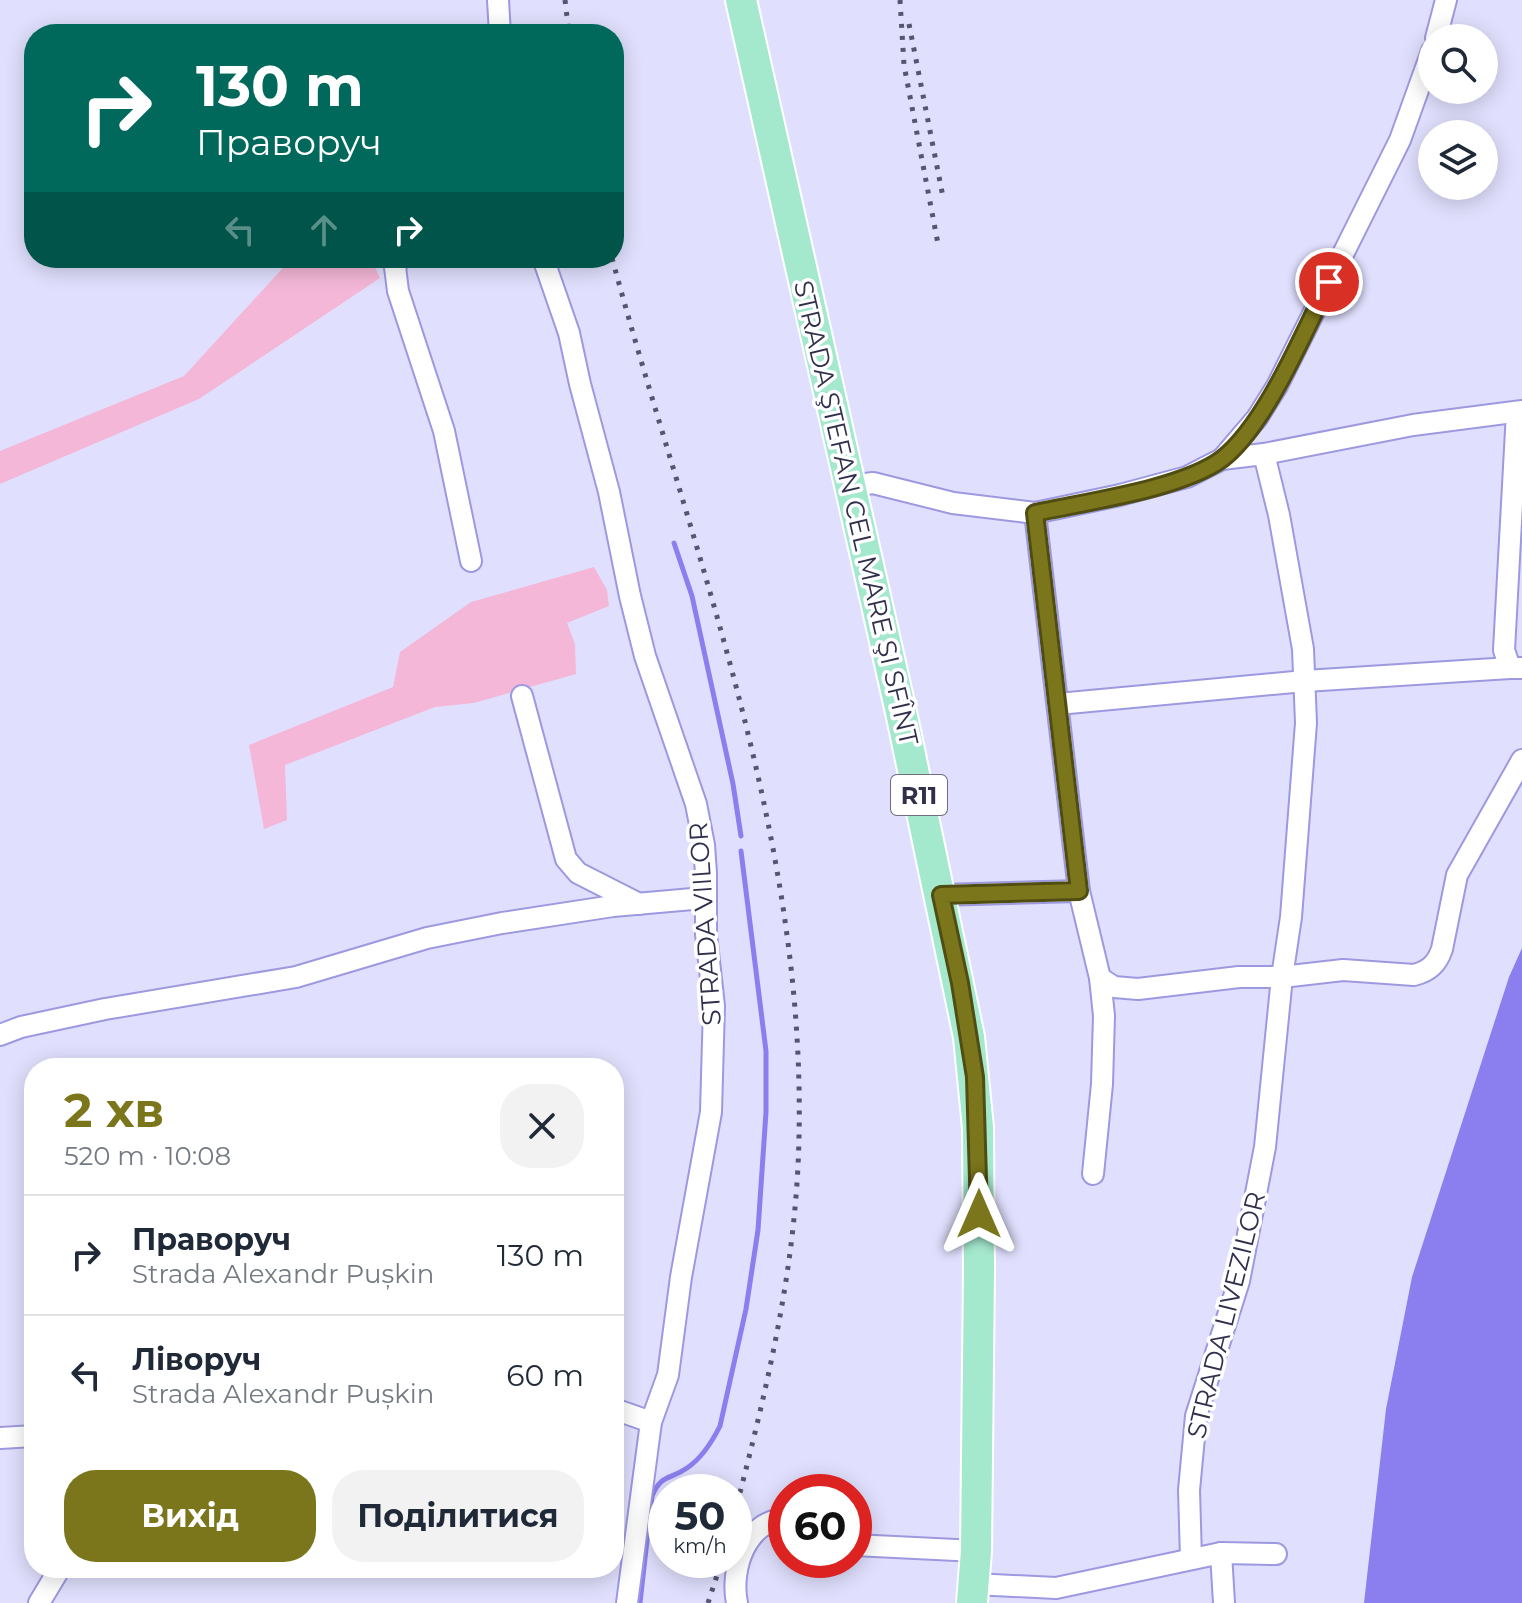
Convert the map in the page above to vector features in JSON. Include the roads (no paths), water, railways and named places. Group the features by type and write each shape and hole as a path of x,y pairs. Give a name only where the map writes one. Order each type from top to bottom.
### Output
{"main road":[{"name":"STRADA ŞTEFAN CEL MARE ŞI SFÎNT","path":"741,0 941,895 969,1037 978,1128 976,1551 973,1594"}],"street":[{"path":"498,0 499,24"},
{"path":"1440,24 1446,0"},
{"path":"1222,459 1257,418 1277,386 1400,140 1418,90"},
{"path":"395,268 398,291 444,431 471,561"},
{"name":"STRADA VIILOR","path":"546,268 569,333 609,492 645,656 696,804 704,845 704,898 714,1006 711,1112 678,1292 668,1375 651,1422 627,1603"},
{"path":"851,486 873,483 953,503 1035,513 1187,477 1222,459 1264,454 1413,425 1519,411 1504,650 1516,668"},
{"name":"STRADA LIVEZILOR","path":"1191,1559 1189,1490 1196,1416 1239,1281 1265,1147 1282,977 1293,902 1306,723 1301,634 1279,515 1264,454"},
{"path":"1035,513 1065,790 1079,891 1100,978 1104,1016 1102,1084 1093,1174"},
{"path":"1058,704 1305,681 1516,668"},
{"path":"522,696 566,859 578,873 639,904"},
{"path":"1100,978 1114,987 1138,989 1239,977 1282,977 1343,970 1414,975 1431,968 1442,949 1457,875 1522,760"},
{"path":"941,895 1079,891"},
{"path":"0,1035 21,1027 105,1009 296,977 427,938 502,923 704,898"},
{"path":"624,1413 651,1422"},
{"path":"0,1438 24,1437"},
{"path":"736,1595 743,1551 755,1530 768,1524"},
{"path":"872,1546 976,1551"},
{"path":"1221,1553 1224,1603"},
{"path":"973,1594 1056,1595 1221,1553 1276,1554"},
{"path":"39,1603 54,1578"}],"waterway":[{"path":"674,543 692,596 733,784 741,836"},
{"path":"640,1603 655,1489 692,1464 710,1444 720,1426 746,1309 758,1230 766,1112 766,1051 741,851"}],"railway":[{"path":"565,0 568,24"},
{"path":"900,0 904,65 938,244"},
{"path":"909,24 943,197"},
{"path":"615,268 741,706 767,818 787,933 798,1048 795,1211 775,1342 745,1474"},
{"path":"708,1603 716,1578"}]}
